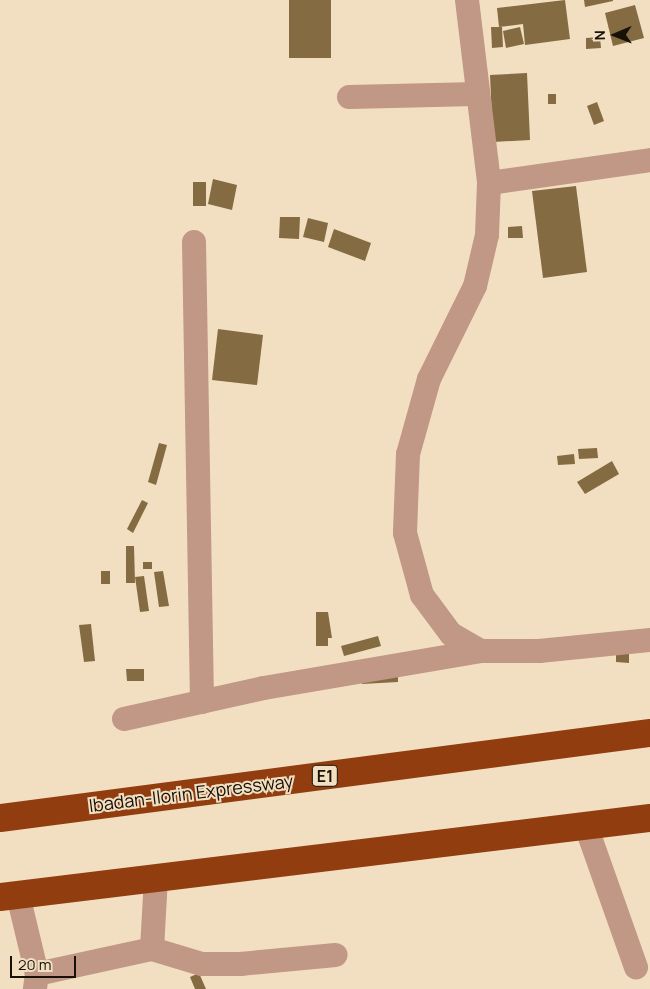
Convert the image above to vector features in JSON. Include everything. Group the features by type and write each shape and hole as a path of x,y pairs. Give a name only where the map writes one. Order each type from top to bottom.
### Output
{"highway":[{"name":"Ibadan-Ilorin Expressway","path":"0,818 650,734"},
{"path":"9,896 650,818"}],"street":[{"path":"467,0 489,183 487,236 475,286 429,379 408,454 405,533 422,594 451,634 480,651"},
{"path":"349,97 477,94"},
{"path":"489,183 650,160"},
{"path":"194,242 202,702"},
{"path":"124,719 202,702 480,651 539,651 650,640"},
{"path":"586,826 636,967"},
{"path":"152,949 156,878"},
{"path":"9,896 36,981 152,949 202,964 240,964 336,955"}],"building":[{"path":"289,0 331,0 331,58 289,58"},
{"path":"565,0 570,39 525,45 523,24 499,27 497,8"},
{"path":"584,0 613,0 613,1 585,7"},
{"path":"635,5 644,38 613,46 605,13"},
{"path":"491,27 502,27 503,47 492,48"},
{"path":"520,27 524,44 506,48 503,31"},
{"path":"600,37 601,48 586,49 586,38"},
{"path":"527,73 530,140 493,142 490,75"},
{"path":"548,94 556,94 556,104 548,104"},
{"path":"597,102 604,121 594,125 587,106"},
{"path":"213,179 237,185 232,210 208,204"},
{"path":"193,182 206,182 206,206 193,206"},
{"path":"576,186 587,272 543,278 532,191"},
{"path":"280,217 300,217 299,239 279,238"},
{"path":"308,218 328,223 324,242 303,237"},
{"path":"522,226 523,238 508,238 508,227"},
{"path":"334,229 371,243 365,261 328,247"},
{"path":"218,329 263,335 257,385 212,380"},
{"path":"159,443 167,445 156,485 148,482"},
{"path":"597,448 598,458 579,459 578,449"},
{"path":"574,454 575,464 558,465 557,456"},
{"path":"612,461 619,474 585,494 577,482"},
{"path":"142,500 148,503 133,533 127,529"},
{"path":"126,546 134,546 135,583 126,583"},
{"path":"143,562 152,562 152,569 143,569"},
{"path":"101,571 110,571 110,584 101,584"},
{"path":"163,571 169,606 159,607 154,572"},
{"path":"144,576 149,611 140,612 135,577"},
{"path":"316,612 328,612 332,638 328,638 328,646 316,646"},
{"path":"91,624 95,661 84,662 79,625"},
{"path":"378,636 381,646 344,656 341,646"},
{"path":"616,652 629,652 629,663 616,662"},
{"path":"126,669 144,669 144,681 127,681"},
{"path":"398,673 398,682 362,684 362,675"},
{"path":"199,973 206,989 195,989 190,977"}]}
